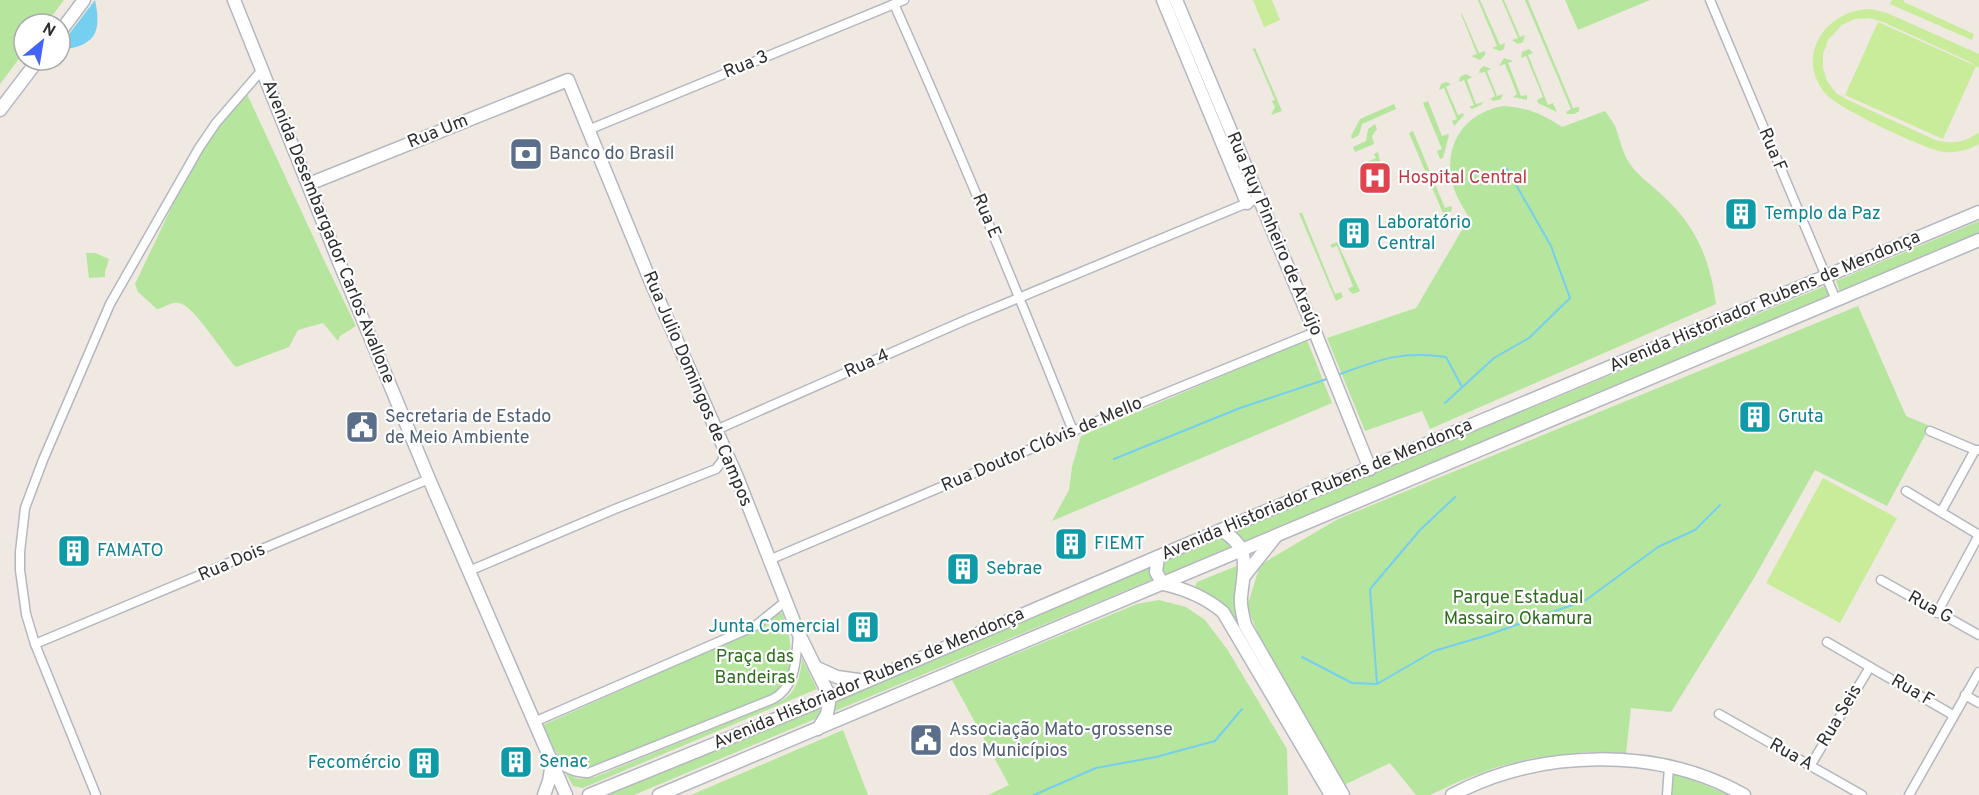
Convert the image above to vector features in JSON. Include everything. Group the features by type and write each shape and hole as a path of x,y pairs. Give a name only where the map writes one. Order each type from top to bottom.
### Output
{"main road":[{"path":"66,12 76,0"},
{"path":"72,16 84,0"},
{"name":"Avenida Desembargador Carlos Avallone","path":"234,0 429,479 566,795"},
{"name":"Rua Ruy Pinheiro de Araújo","path":"1163,0 1252,200 1315,332 1370,469"},
{"name":"Rua Ruy Pinheiro de Araújo","path":"1176,0 1252,200"},
{"path":"0,99 21,72"},
{"path":"0,110 29,72"},
{"name":"Rua Julio Domingos de Campos","path":"567,80 650,280 737,477 798,632 830,697"},
{"name":"Rua Um","path":"309,184 567,80"},
{"name":"Avenida Historiador Rubens de Mendonça","path":"589,795 830,697 1221,530 1979,212"},
{"name":"Avenida Historiador Rubens de Mendonça","path":"659,795 1979,240"},
{"path":"1221,530 1236,541 1242,549 1245,575 1241,598 1245,625 1330,795"},
{"path":"1245,575 1277,536"},
{"path":"1158,557 1156,572 1163,584 1195,594 1223,612 1343,795"},
{"path":"815,666 837,677 867,681"},
{"path":"818,729 827,714 830,697"},
{"path":"544,795 549,781 550,757"},
{"path":"1452,795 1468,791 1478,782 1511,772 1557,762 1595,760 1629,761 1669,767 1689,772 1744,795"}],"street":[{"name":"Rua 3","path":"588,130 904,0"},
{"name":"Rua F","path":"1710,0 1836,300"},
{"name":"Rua E","path":"894,4 942,111 1073,431"},
{"path":"96,795 35,645 26,614 20,570 22,528 31,488 110,304 199,148 216,123 262,69"},
{"name":"Rua 4","path":"716,430 1019,297 1252,200"},
{"name":"Rua Doutor Clóvis de Mello","path":"769,560 1073,431 1315,332"},
{"path":"1930,431 1977,450 1941,512"},
{"path":"469,571 615,508 716,469 723,460 723,447"},
{"path":"716,469 737,477"},
{"name":"Rua Dois","path":"35,645 429,479"},
{"path":"1906,491 1979,535 1937,613"},
{"name":"Rua G","path":"1881,580 1979,635"},
{"path":"534,722 755,626 786,600"},
{"path":"550,757 566,768 588,773 781,695 791,680 794,669 798,632"},
{"name":"Rua F","path":"1827,642 1953,716"},
{"name":"Rua Seis","path":"1810,766 1870,667"},
{"path":"1909,795 1979,672"},
{"path":"1965,695 1979,703"},
{"name":"Rua A","path":"1719,714 1860,795"},
{"path":"1667,795 1669,767"}],"green space":[{"path":"0,0 64,0 55,12 12,12 12,68 0,84"},
{"path":"1253,0 1272,0 1280,20 1264,27"},
{"path":"1478,0 1500,45 1505,43 1504,49 1500,51 1492,48 1497,46"},
{"path":"1502,0 1520,37 1525,35 1523,42 1518,44 1512,40 1518,38"},
{"path":"1525,0 1528,0 1573,108 1579,107 1579,111 1574,114 1566,112 1571,109"},
{"path":"1565,0 1650,0 1578,30"},
{"path":"1892,0 1904,0 1974,34 1972,40 1890,4"},
{"path":"1871,9 1887,13 1979,54 1979,68 1883,22 1869,18 1855,19 1842,25 1828,40 1823,54 1823,68 1827,81 1836,93 1939,141 1963,141 1979,132 1979,144 1958,151 1934,150 1863,118 1826,94 1817,79 1813,65 1814,50 1820,37 1840,17 1855,11"},
{"path":"1461,14 1479,53 1485,51 1485,55 1480,60 1471,56 1477,54"},
{"path":"1878,22 1976,66 1943,139 1845,95"},
{"path":"1255,48 1282,111 1271,115 1275,107 1272,101 1275,100 1253,49"},
{"path":"1529,49 1533,53 1528,55 1548,105 1553,103 1557,112 1538,103 1537,100 1543,97 1526,56 1521,58 1522,52"},
{"path":"1504,58 1513,61 1508,63 1521,96 1527,95 1527,100 1513,97 1517,94 1505,64 1499,66"},
{"path":"1484,66 1491,69 1487,71 1497,96 1503,94 1501,99 1494,101 1490,99 1495,96 1485,72 1479,73"},
{"path":"1466,74 1472,77 1467,80 1476,104 1483,102 1472,109 1469,107 1474,105 1464,80 1459,82 1460,77"},
{"path":"1446,82 1451,84 1446,87 1458,115 1463,113 1464,115 1454,126 1452,121 1457,119 1444,88 1439,90 1441,84"},
{"path":"247,94 356,326 340,336 338,341 323,323 298,330 289,347 236,367 200,321 185,306 173,303 157,309 138,292 135,284 194,160 211,133"},
{"path":"1428,101 1442,136 1449,135 1443,158 1440,159 1437,151 1442,149 1423,103"},
{"path":"1394,104 1396,109 1362,124 1359,135 1352,139 1351,136 1360,119"},
{"path":"1503,106 1534,112 1562,127 1605,111 1615,126 1627,160 1641,177 1675,208 1693,232 1706,259 1716,304 1430,429 1422,411 1365,431 1327,338 1416,308 1469,218 1455,192 1451,173 1453,146 1466,124 1489,110"},
{"path":"1375,124 1377,129 1372,136 1374,144 1355,152 1353,147 1366,141 1368,129"},
{"path":"1413,131 1445,208 1451,206 1452,209 1442,227 1439,222 1445,218 1409,133"},
{"path":"1378,152 1380,162 1362,170 1360,165 1376,158 1374,154"},
{"path":"1299,213 1302,213 1335,294 1341,292 1343,297 1336,301"},
{"path":"1979,221 1979,234 1840,292 1836,281"},
{"path":"1337,242 1360,291 1353,294 1348,289 1353,286 1337,246 1332,248 1330,245"},
{"path":"86,253 95,253 109,259 105,277 89,278"},
{"path":"1825,286 1829,296 1242,543 1235,531"},
{"name":"Parque Estadual Massairo Okamura","path":"1858,306 1906,416 1930,426 1887,506 1815,470 1754,578 1671,712 1631,708 1626,753 1587,752 1533,758 1497,767 1430,795 1416,795 1390,763 1342,786 1261,641 1247,607 1260,565 1338,519"},
{"path":"1307,340 1332,403 1052,521 1069,490 1072,467 1081,436"},
{"path":"1823,478 1897,518 1840,623 1766,583"},
{"path":"1223,536 1235,546 1160,577 1159,563"},
{"path":"1239,565 1237,594 1287,705 1223,605 1195,586 1197,582"},
{"path":"1150,566 1156,578 830,713 833,699"},
{"path":"1159,600 1186,607 1205,620 1227,649 1287,749 1288,795 988,795 1009,785 952,680 1137,604"},
{"name":"Praça das Bandeiras","path":"779,612 782,613 786,623 791,654 788,674 779,693 587,770 570,765 558,755 543,725 756,630"},
{"path":"802,658 817,689 583,788 573,786 565,772 578,779 595,777 783,700 792,692 797,682"},
{"path":"826,703 820,717 634,795 605,795"},
{"path":"843,730 868,795 691,795"},
{"path":"1673,772 1729,795 1671,795"}],"water":[{"path":"95,0 97,21 93,36 81,45 72,48 72,30"}],"waterway":[{"path":"1445,403 1494,358 1529,338 1570,298 1551,246 1507,169"},
{"path":"1340,374 1392,358 1430,355 1446,357 1462,387"},
{"path":"1114,459 1240,408 1327,379"},
{"path":"1302,657 1352,683 1377,684 1370,589 1420,530 1455,497"},
{"path":"1377,684 1434,651 1488,635 1586,600 1658,547 1695,530 1720,505"},
{"path":"1034,795 1096,768 1156,757 1215,741 1242,709"}],"place":[{"name":"Banco do Brasil","path":"526,154"},
{"name":"Hospital Central","path":"1375,178"},
{"name":"Templo da Paz","path":"1741,214"},
{"name":"Laboratório Central","path":"1354,233"},
{"name":"Gruta","path":"1755,417"},
{"name":"Secretaria de Estado de Meio Ambiente","path":"362,427"},
{"name":"FIEMT","path":"1071,544"},
{"name":"FAMATO","path":"74,551"},
{"name":"Sebrae","path":"963,569"},
{"name":"Junta Comercial","path":"863,627"},
{"name":"Associação Mato-grossense dos Municípios","path":"926,740"},
{"name":"Senac","path":"516,762"},
{"name":"Fecomércio","path":"424,763"}]}
